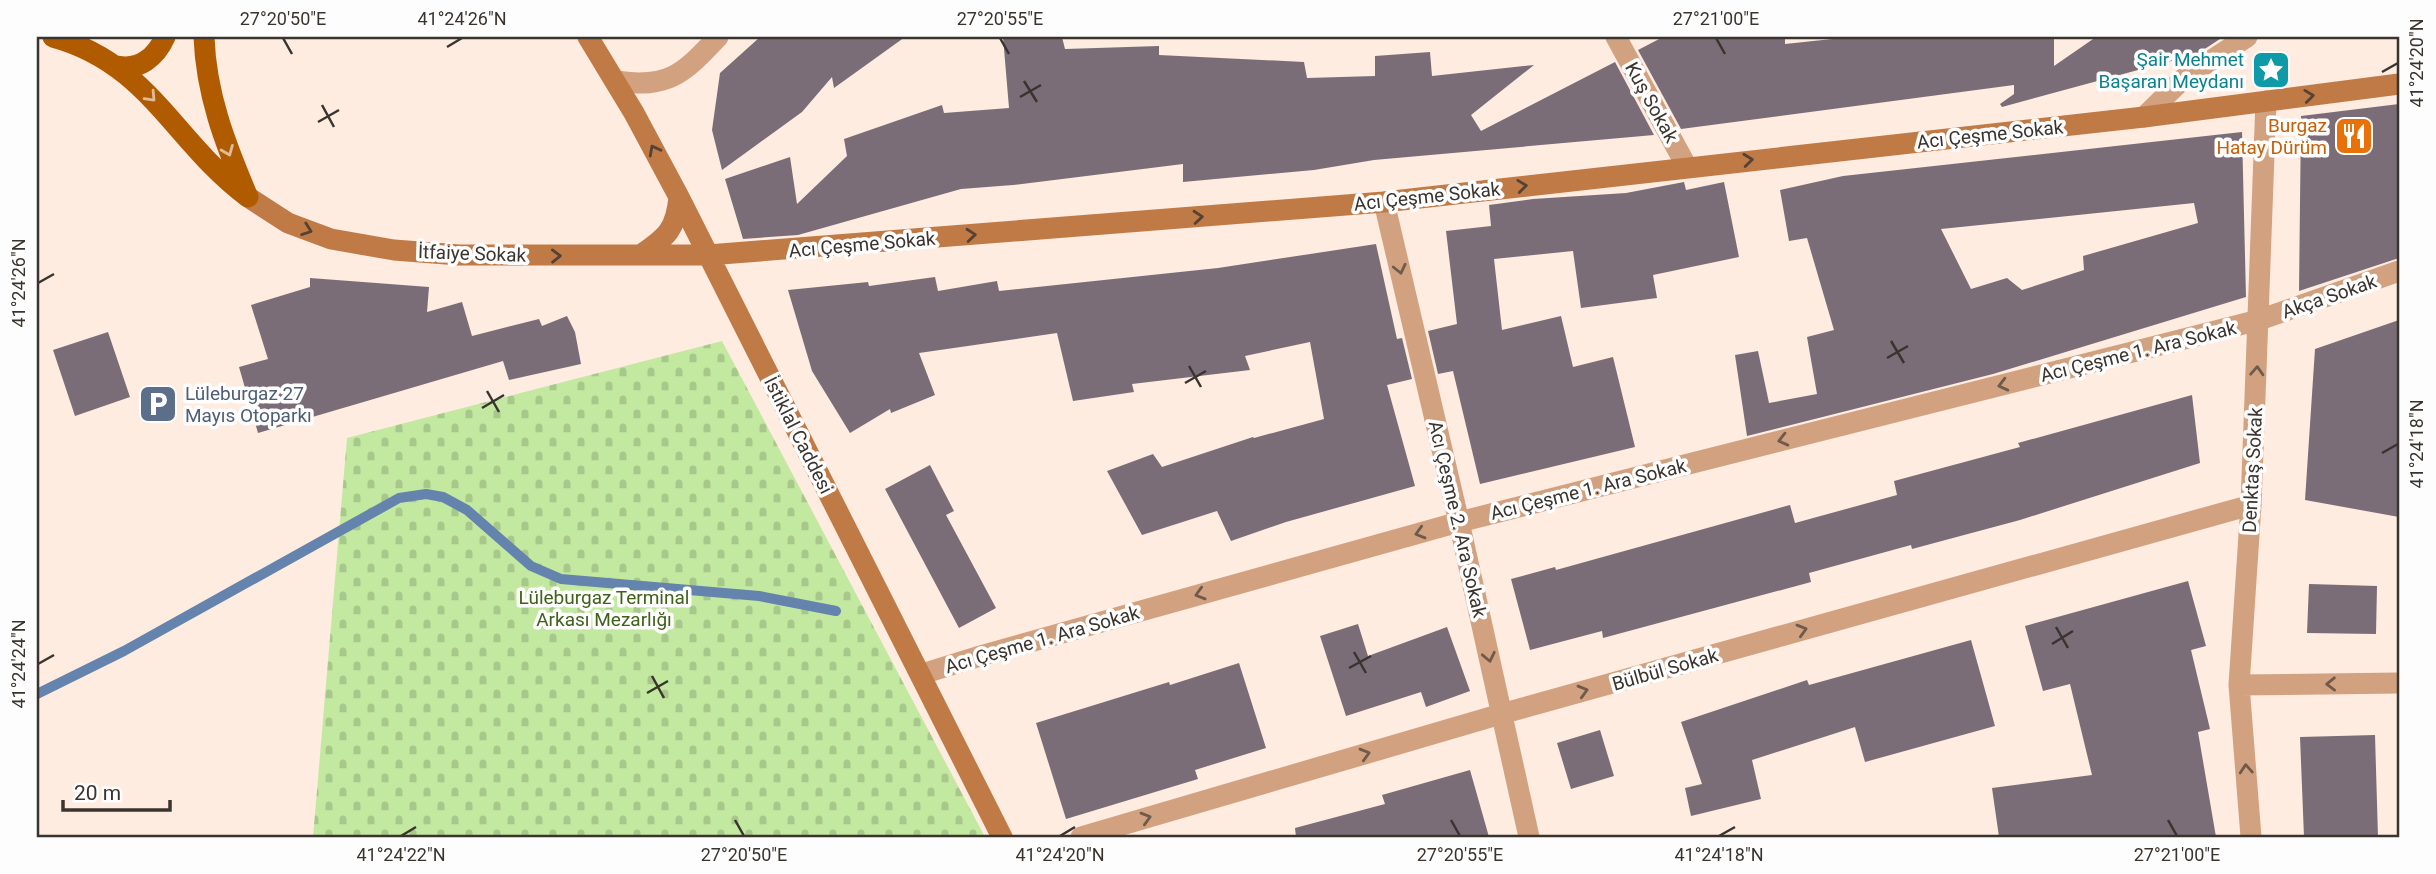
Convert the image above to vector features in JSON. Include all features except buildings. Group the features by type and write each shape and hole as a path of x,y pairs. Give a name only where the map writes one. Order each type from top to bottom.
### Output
{"main road":[{"name":"İtfaiye Sokak","path":"53,37 80,45 117,65 159,106 206,162 248,197 288,223 331,239 394,250 458,255 708,255"},
{"path":"117,65 130,67 146,61 157,51 165,37"},
{"path":"204,37 205,65 212,103 226,147 248,197"},
{"name":"İstiklal Caddesi","path":"588,37 679,197 1003,837"},
{"name":"Acı Çeşme Sokak","path":"708,255 1384,202 2144,117 2399,84"},
{"path":"642,254 665,238 672,228 679,197"}],"street":[{"path":"615,81 640,85 669,78 693,63 718,37"},
{"path":"2144,117 2184,78 2247,37"},
{"name":"Kuş Sokak","path":"1623,39 1687,167"},
{"name":"Denktaş Sokak","path":"2250,837 2239,685 2251,505 2266,102"},
{"name":"Acı Çeşme 2. Ara Sokak","path":"1384,202 1460,522 1529,837"},
{"name":"Akça Sokak","path":"2259,320 2399,271"},
{"name":"Acı Çeşme 1. Ara Sokak","path":"922,674 1460,522 2259,320"},
{"name":"Bülbül Sokak","path":"1081,837 1501,714 2251,505"},
{"path":"2239,685 2399,683"}],"green space":[{"name":"Lüleburgaz Terminal Arkası Mezarlığı","path":"722,341 985,837 313,837 347,438"}],"waterway":[{"path":"37,694 124,651 399,498 426,494 443,497 467,510 531,566 561,579 759,596 836,611"}],"place":[{"name":"Şair Mehmet Başaran Meydanı","path":"2271,70"},
{"name":"Burgaz Hatay Dürüm","path":"2354,136"},
{"name":"Lüleburgaz 27 Mayıs Otoparkı","path":"158,404"}]}
